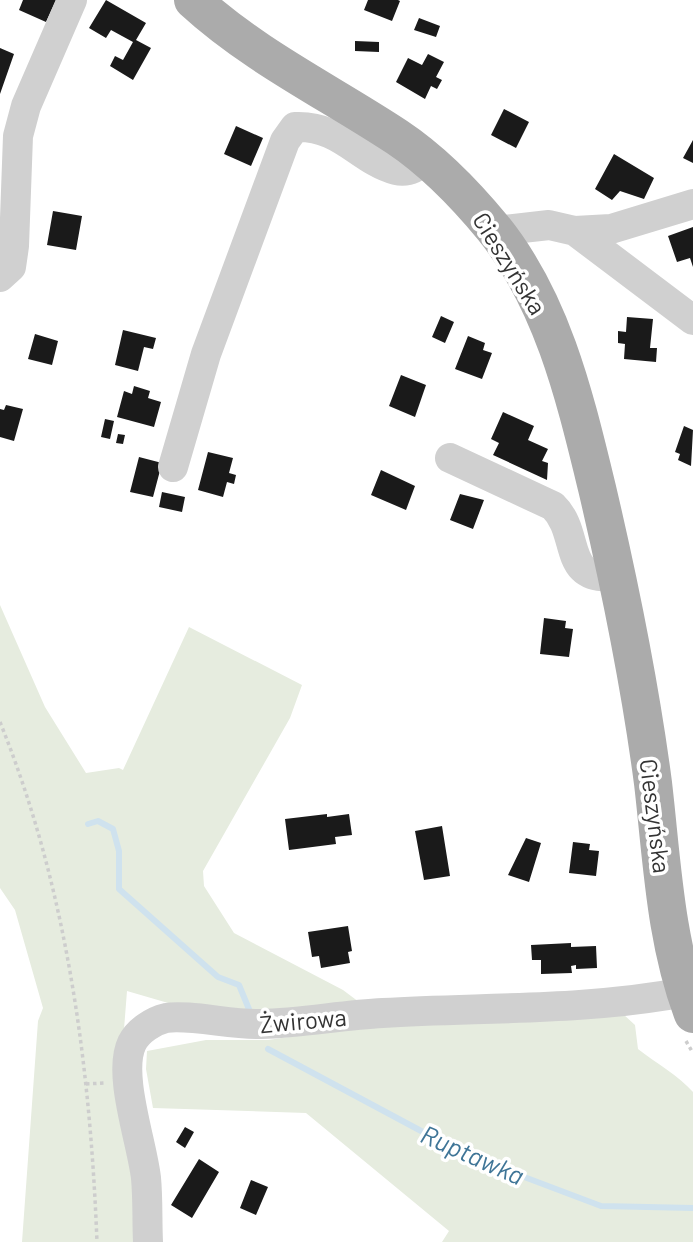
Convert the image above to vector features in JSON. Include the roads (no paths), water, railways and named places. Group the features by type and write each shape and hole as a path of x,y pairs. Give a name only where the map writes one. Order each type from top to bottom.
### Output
{"main road":[{"name":"Cieszyńska","path":"193,0 302,81 398,138 426,159 459,189 495,231 539,303 566,370 617,576 638,674 670,923 689,1003"}],"street":[{"path":"0,277 11,267 15,246 18,136 23,116 72,0"},
{"path":"173,467 206,354 285,141 295,127 312,126 333,134 397,170 415,169 426,159"},
{"path":"495,231 549,225 575,231 611,229 693,204"},
{"path":"575,231 693,320"},
{"path":"450,458 553,506 563,515 578,565 598,579 617,576"},
{"name":"Żwirowa","path":"148,1242 146,1179 128,1083 128,1057 137,1034 164,1018 222,1024 262,1024 381,1013 689,1003"}],"waterway":[{"name":"Ruptawka","path":"88,824 98,821 113,829 119,851 119,889 218,977 239,985 251,1014"},
{"name":"Ruptawka","path":"268,1049 466,1155 601,1206 693,1208"}]}
